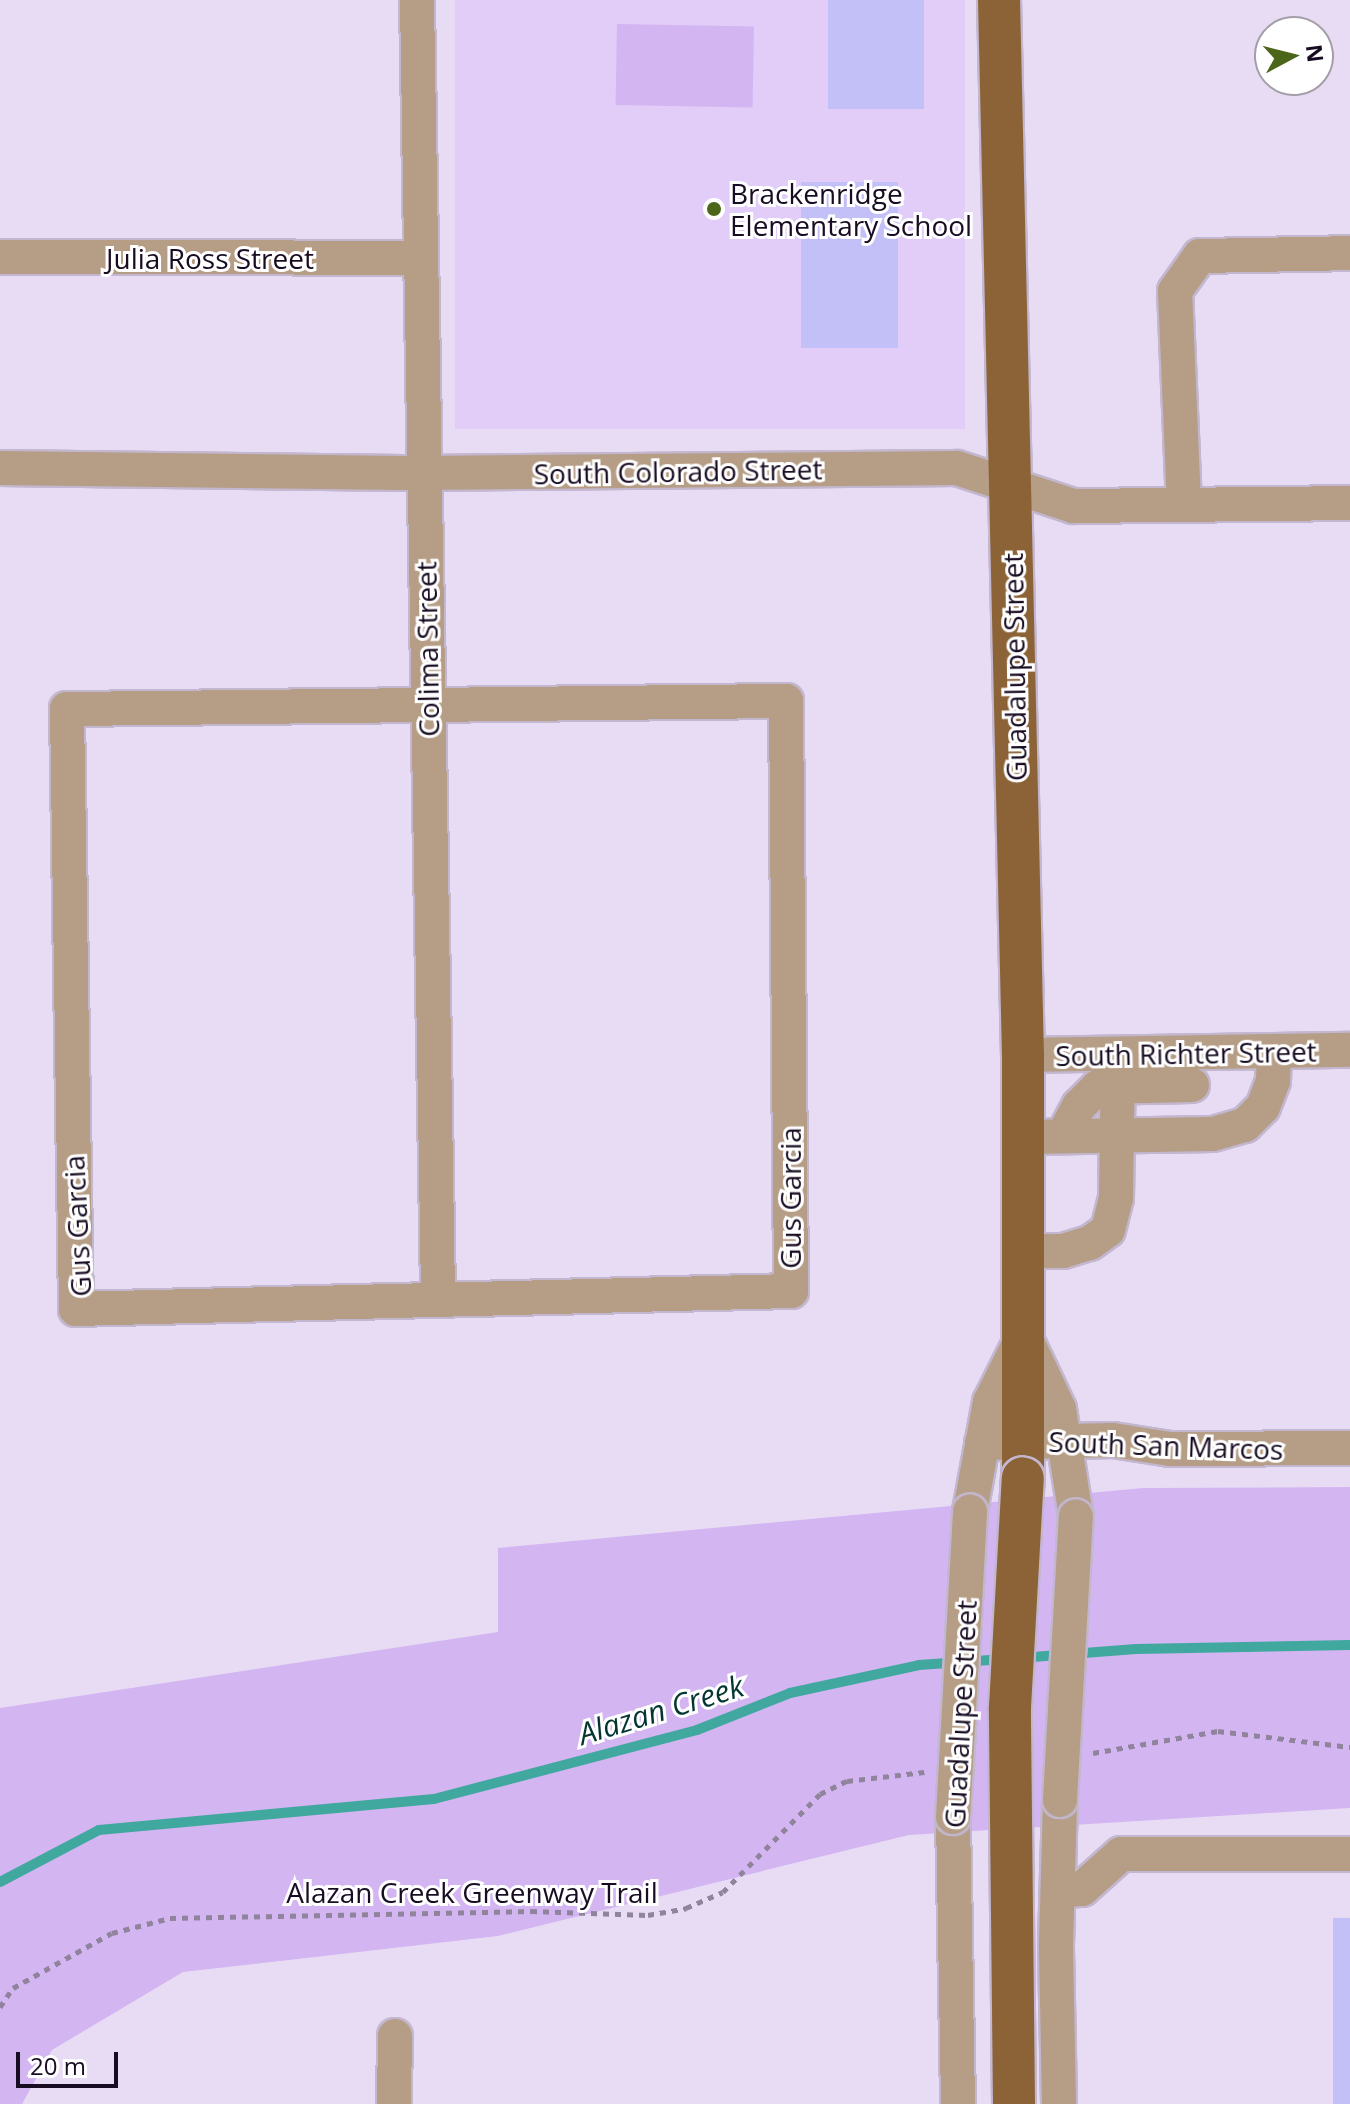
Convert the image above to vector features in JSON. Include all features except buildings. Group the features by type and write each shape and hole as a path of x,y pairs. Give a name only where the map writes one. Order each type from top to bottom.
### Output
{"main road":[{"name":"Guadalupe Street","path":"999,0 1023,1055 1043,1136 1024,1251 1024,1460 1010,1707 1014,2104"}],"street":[{"name":"Colima Street","path":"417,0 438,1298"},
{"path":"1184,505 1175,291 1200,256 1350,253"},
{"name":"Julia Ross Street","path":"0,257 421,258"},
{"name":"South Colorado Street","path":"0,468 423,473 957,468 1073,506 1350,503"},
{"name":"Gus Garcia","path":"786,701 791,1291 76,1309 67,709 428,705 786,701"},
{"name":"South Richter Street","path":"1023,1055 1118,1070 1181,1074 1274,1051 1350,1050"},
{"path":"1043,1136 1177,1135 1245,1125 1263,1107 1273,1081 1274,1051"},
{"path":"1043,1136 1118,1070 1181,1074 1177,1135"},
{"path":"1024,1251 1063,1251 1090,1243 1108,1230 1119,1135 1118,1070"},
{"name":"Guadalupe Street","path":"1024,1334 1059,1409 1067,1440 1076,1516 1060,1800 1059,2104"},
{"name":"Guadalupe Street","path":"958,2104 953,1817 970,1511 990,1402 1024,1334"},
{"name":"South San Marcos","path":"982,1443 1024,1460 1067,1440 1113,1440 1170,1449 1350,1448"},
{"path":"1058,1891 1082,1889 1121,1854 1350,1854"},
{"path":"394,2104 395,2036"}],"path":[{"path":"1090,1754 1218,1731 1350,1747"},
{"name":"Alazan Creek Greenway Trail","path":"0,2007 13,1988 112,1933 170,1918 517,1911 648,1915 686,1908 723,1892 820,1794 847,1781 938,1771"}],"shaded area":[{"name":"Brackenridge Elementary School","path":"455,0 965,0 965,429 455,429"},
{"path":"617,24 754,26 753,107 616,105"},
{"path":"1350,1487 1350,1808 909,1835 498,1936 183,1972 52,2050 22,2104 0,2104 0,1708 498,1632 498,1548 1143,1488"}],"waterway":[{"name":"Alazan Creek","path":"1020,1658 1136,1649 1350,1645"},
{"name":"Alazan Creek","path":"0,1882 99,1830 434,1799 697,1730 790,1693 919,1665 1004,1659"}],"place":[{"name":"Brackenridge Elementary School","path":"714,209"}]}
